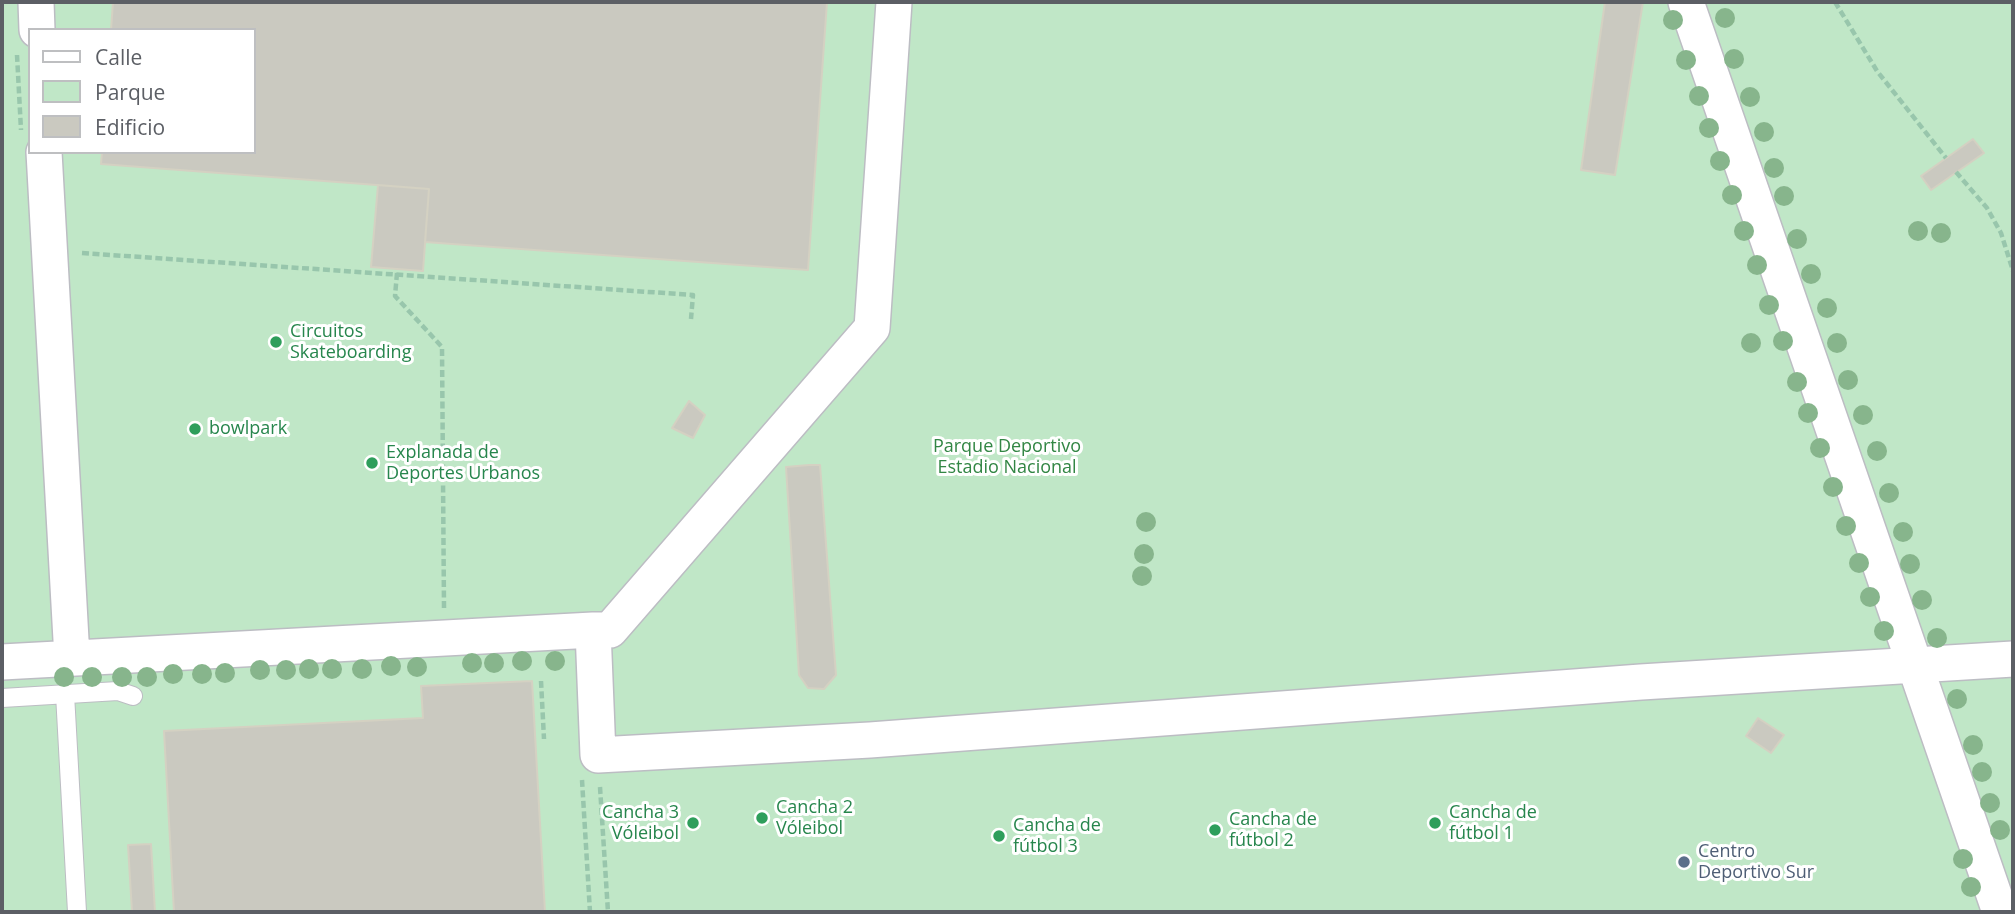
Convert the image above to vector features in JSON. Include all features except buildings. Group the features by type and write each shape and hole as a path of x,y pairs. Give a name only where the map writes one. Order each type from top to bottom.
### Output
{"street":[{"path":"36,2 37,28"},
{"path":"2,662 443,636 610,630 872,328 894,2"},
{"path":"1686,2 2000,912"},
{"path":"44,154 72,658"},
{"path":"593,630 598,755 870,740 2013,659"}],"lane":[{"path":"2,698 118,691 133,696"},
{"path":"65,694 77,912"}],"path":[{"path":"1835,2 1877,71 1946,158"},
{"path":"1956,172 1987,208 2001,233 2013,271"},
{"path":"79,252 693,295 691,319"},
{"path":"397,273 395,296 442,346 443,636"},
{"path":"541,681 544,739"},
{"path":"598,755 608,912"}],"green space":[{"name":"Parque Deportivo Estadio Nacional","path":"2,2 2013,2 2013,912 2,912"}],"place":[{"name":"Circuitos Skateboarding","path":"276,342"},
{"name":"bowlpark","path":"195,429"},
{"name":"Explanada de Deportes Urbanos","path":"372,463"},
{"name":"Cancha 2 Vóleibol","path":"762,818"},
{"name":"Cancha 3 Vóleibol","path":"693,823"},
{"name":"Cancha de fútbol 1","path":"1435,823"},
{"name":"Cancha de fútbol 2","path":"1215,830"},
{"name":"Cancha de fútbol 3","path":"999,836"},
{"name":"Centro Deportivo Sur","path":"1684,862"}]}
